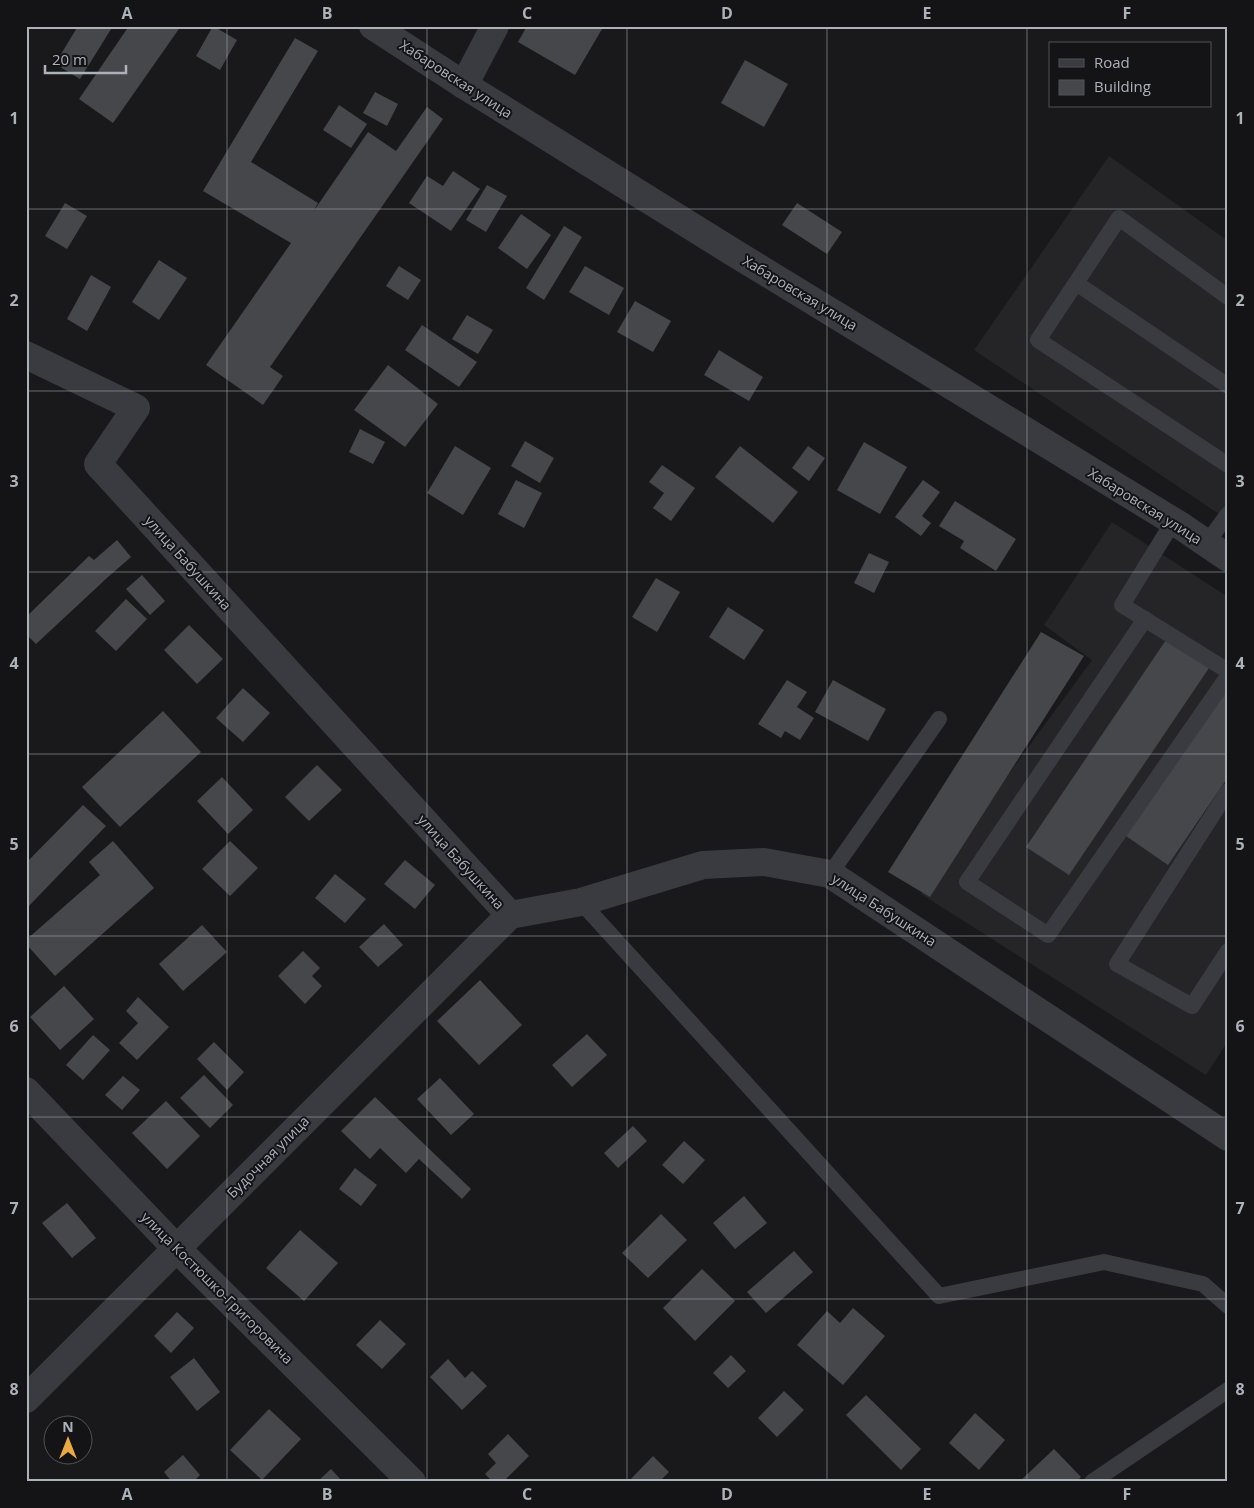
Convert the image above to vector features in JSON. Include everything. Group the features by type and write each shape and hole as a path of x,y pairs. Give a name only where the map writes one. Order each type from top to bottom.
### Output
{"street":[{"name":"Хабаровская улица","path":"373,26 464,85 1217,551"},
{"path":"464,85 494,26"},
{"name":"улица Бабушкина","path":"26,355 136,408 98,464 510,915 581,902 703,865 764,862 830,874 1228,1137"},
{"name":"Будочная улица","path":"26,1399 510,915"},
{"name":"улица Костюшко-Григоровича","path":"26,1091 176,1248 412,1482"}],"lane":[{"path":"1228,297 1119,218 1038,340 1228,465"},
{"path":"1076,283 1228,386"},
{"path":"1217,551 1228,514"},
{"path":"1172,522 1122,605 1228,671"},
{"path":"1145,619 967,882 1048,935 1228,676"},
{"path":"830,874 940,720"},
{"path":"1228,792 1118,964 1192,1006 1228,951"},
{"path":"581,902 939,1296 1104,1262 1203,1284 1228,1306"},
{"path":"1092,1482 1228,1390"}],"shaded area":[{"path":"1109,156 1228,241 1228,520 974,350"},
{"path":"1112,522 1228,597 1228,1041 1206,1075 921,894 1092,660 1044,625"}],"building":[{"path":"78,26 113,26 80,79 55,64"},
{"path":"129,26 181,26 113,123 79,99"},
{"path":"213,26 237,40 220,70 196,56"},
{"path":"527,26 597,26 602,29 575,75 518,42"},
{"path":"295,38 318,51 251,162 318,203 313,212 368,132 396,151 427,107 443,119 270,367 283,376 263,405 206,365 291,243 203,191"},
{"path":"745,60 788,84 764,127 721,103"},
{"path":"375,92 398,104 387,126 363,113"},
{"path":"339,105 367,124 351,148 323,130"},
{"path":"453,171 480,189 451,231 409,203 427,176 443,186"},
{"path":"487,185 507,196 486,232 466,220"},
{"path":"65,203 87,216 67,249 45,236"},
{"path":"797,203 842,232 827,254 782,225"},
{"path":"521,214 551,235 527,269 498,248"},
{"path":"564,226 582,237 544,300 526,288"},
{"path":"159,260 187,278 159,320 132,302"},
{"path":"399,266 421,280 408,300 386,286"},
{"path":"585,266 624,288 609,315 569,292"},
{"path":"91,275 111,287 87,331 67,319"},
{"path":"635,301 671,321 653,352 617,332"},
{"path":"467,315 493,330 478,354 452,339"},
{"path":"422,325 477,362 459,387 405,350"},
{"path":"719,350 763,377 749,401 704,375"},
{"path":"388,365 438,404 405,447 354,410"},
{"path":"360,429 385,442 373,464 349,452"},
{"path":"525,441 554,458 540,483 511,466"},
{"path":"864,442 907,467 880,514 837,490"},
{"path":"455,446 491,468 463,515 427,493"},
{"path":"740,446 798,492 773,523 715,477"},
{"path":"808,446 825,458 809,481 792,468"},
{"path":"662,465 695,488 671,521 653,508 664,493 649,482"},
{"path":"516,480 542,493 524,528 498,514"},
{"path":"923,480 940,492 922,516 931,523 921,536 895,517"},
{"path":"955,501 1016,539 996,571 960,548 964,541 939,526"},
{"path":"117,540 131,557 36,644 26,634 26,617 89,556 94,560"},
{"path":"869,553 889,562 874,593 854,583"},
{"path":"142,575 165,601 150,615 126,589"},
{"path":"656,578 680,592 657,632 632,617"},
{"path":"126,599 147,619 116,651 95,631"},
{"path":"728,607 764,630 744,660 709,637"},
{"path":"189,625 223,659 197,684 164,650"},
{"path":"1041,632 1084,656 930,897 888,872"},
{"path":"1166,640 1209,668 1069,875 1026,847"},
{"path":"787,680 807,692 797,707 814,718 800,740 785,731 781,738 758,724"},
{"path":"833,680 886,709 868,741 815,712"},
{"path":"1228,685 1228,777 1168,865 1126,836"},
{"path":"243,688 270,713 243,742 216,718"},
{"path":"163,711 201,752 120,827 82,787"},
{"path":"317,765 342,790 309,821 285,797"},
{"path":"222,777 253,810 228,834 197,801"},
{"path":"83,805 106,826 26,909 26,863"},
{"path":"113,841 154,888 55,976 26,944 26,940 100,875 89,862"},
{"path":"230,841 258,868 230,896 202,869"},
{"path":"405,860 435,885 415,909 384,884"},
{"path":"335,874 366,899 345,923 315,898"},
{"path":"384,924 403,945 378,967 359,947"},
{"path":"202,925 227,952 183,991 159,964"},
{"path":"303,951 320,968 312,976 322,986 305,1004 278,976"},
{"path":"480,980 522,1025 479,1065 437,1021"},
{"path":"64,986 94,1019 60,1050 30,1017"},
{"path":"138,997 169,1027 137,1060 119,1043 138,1023 126,1011"},
{"path":"587,1034 607,1055 572,1087 552,1065"},
{"path":"93,1035 110,1050 83,1080 66,1065"},
{"path":"214,1042 244,1072 227,1090 197,1059"},
{"path":"204,1075 233,1105 210,1128 180,1098"},
{"path":"123,1076 140,1090 122,1110 105,1095"},
{"path":"440,1078 474,1114 451,1135 417,1099"},
{"path":"375,1097 471,1189 462,1199 419,1159 406,1173 380,1148 370,1159 341,1131"},
{"path":"166,1101 200,1136 167,1169 132,1133"},
{"path":"633,1126 647,1141 618,1168 604,1153"},
{"path":"684,1141 705,1160 683,1184 662,1165"},
{"path":"355,1168 377,1185 361,1206 339,1189"},
{"path":"744,1196 767,1223 735,1249 713,1223"},
{"path":"67,1203 96,1238 72,1258 42,1223"},
{"path":"661,1214 687,1240 648,1278 622,1253"},
{"path":"300,1230 338,1263 304,1301 266,1268"},
{"path":"794,1251 813,1272 766,1313 747,1292"},
{"path":"702,1269 735,1301 695,1341 663,1308"},
{"path":"853,1308 885,1336 843,1385 797,1345 827,1311 840,1323"},
{"path":"177,1312 194,1328 171,1353 154,1336"},
{"path":"380,1320 406,1344 382,1369 356,1345"},
{"path":"731,1355 746,1371 728,1388 713,1373"},
{"path":"194,1358 220,1392 197,1411 170,1377"},
{"path":"448,1359 465,1378 472,1371 487,1386 462,1410 430,1377"},
{"path":"784,1391 804,1410 777,1437 758,1418"},
{"path":"866,1395 921,1449 901,1470 846,1415"},
{"path":"269,1409 301,1439 262,1480 230,1450"},
{"path":"975,1413 1005,1440 979,1470 949,1443"},
{"path":"508,1434 529,1456 503,1482 493,1482 485,1474 496,1463 488,1454"},
{"path":"1054,1449 1081,1477 1076,1482 1019,1482"},
{"path":"183,1455 200,1475 193,1482 172,1482 164,1472"},
{"path":"653,1456 669,1472 659,1482 628,1482"},
{"path":"331,1469 343,1482 317,1482"}]}
